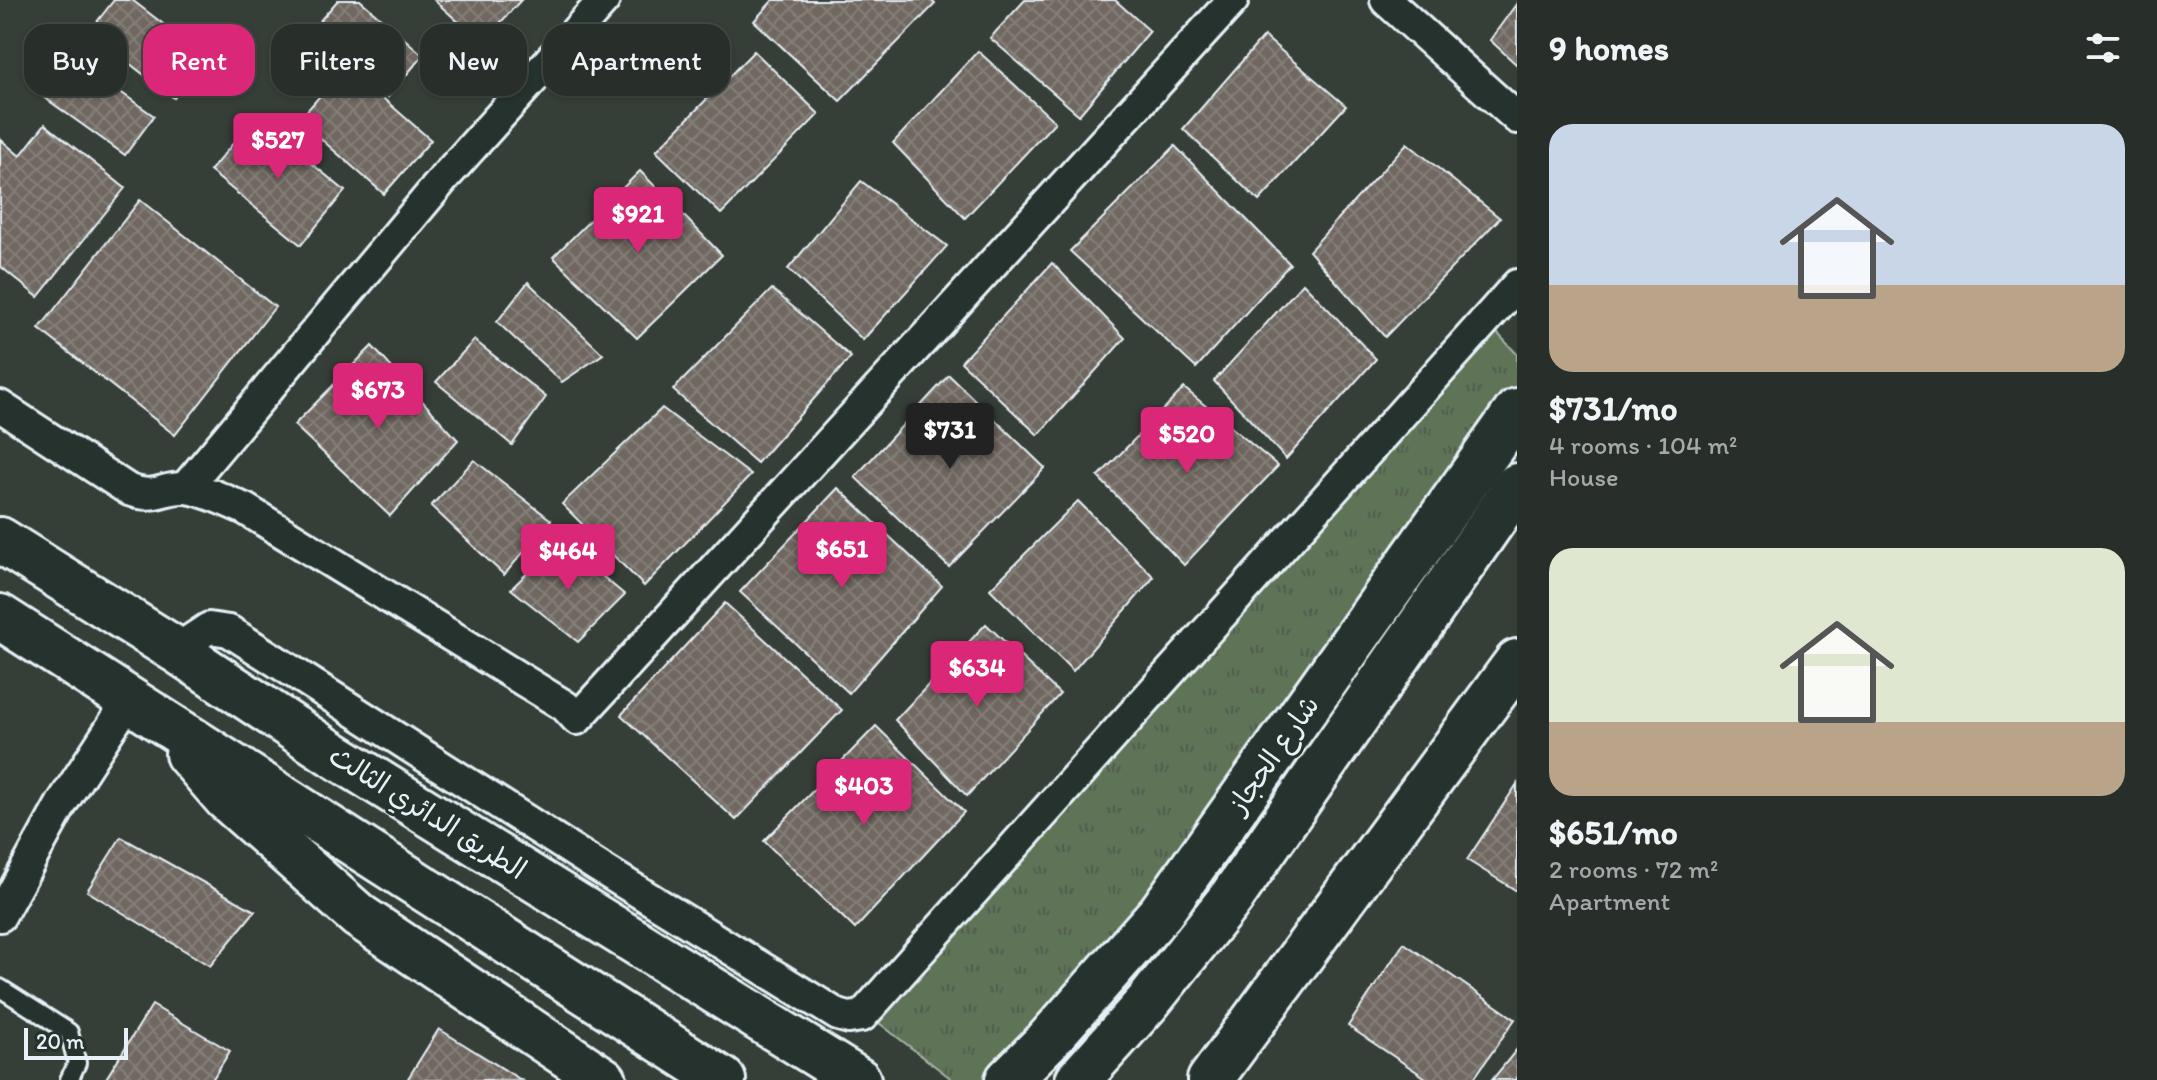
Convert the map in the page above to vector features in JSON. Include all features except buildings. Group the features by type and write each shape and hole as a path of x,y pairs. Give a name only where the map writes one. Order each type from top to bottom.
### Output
{"main road":[{"name":"شارع الحجاز","path":"1008,1080 1047,1041 1161,912 1517,411"},
{"name":"شارع الحجاز","path":"1082,1076 1148,1002 1231,898 1517,486"},
{"name":"الطريق الدائري الثالث","path":"0,540 176,650 328,751 858,1080"},
{"path":"0,617 723,1080"},
{"path":"1210,1080 1517,662"},
{"path":"146,710 226,798 359,916 604,1080"}],"street":[{"path":"185,488 445,177 604,0"},
{"path":"0,406 129,490 145,496 185,488 220,498 277,528 565,706 577,719 1233,0"},
{"path":"1386,0 1517,118"},
{"path":"176,650 209,628 229,631 597,866 838,1015 849,1018 862,1016 1517,285"},
{"path":"0,916 62,803 146,710"}],"lane":[{"path":"0,988 69,1032 77,1063 69,1080"}],"green space":[{"path":"1485,320 1517,354 1517,405 1161,907 1005,1080 953,1080 866,1013"}]}
